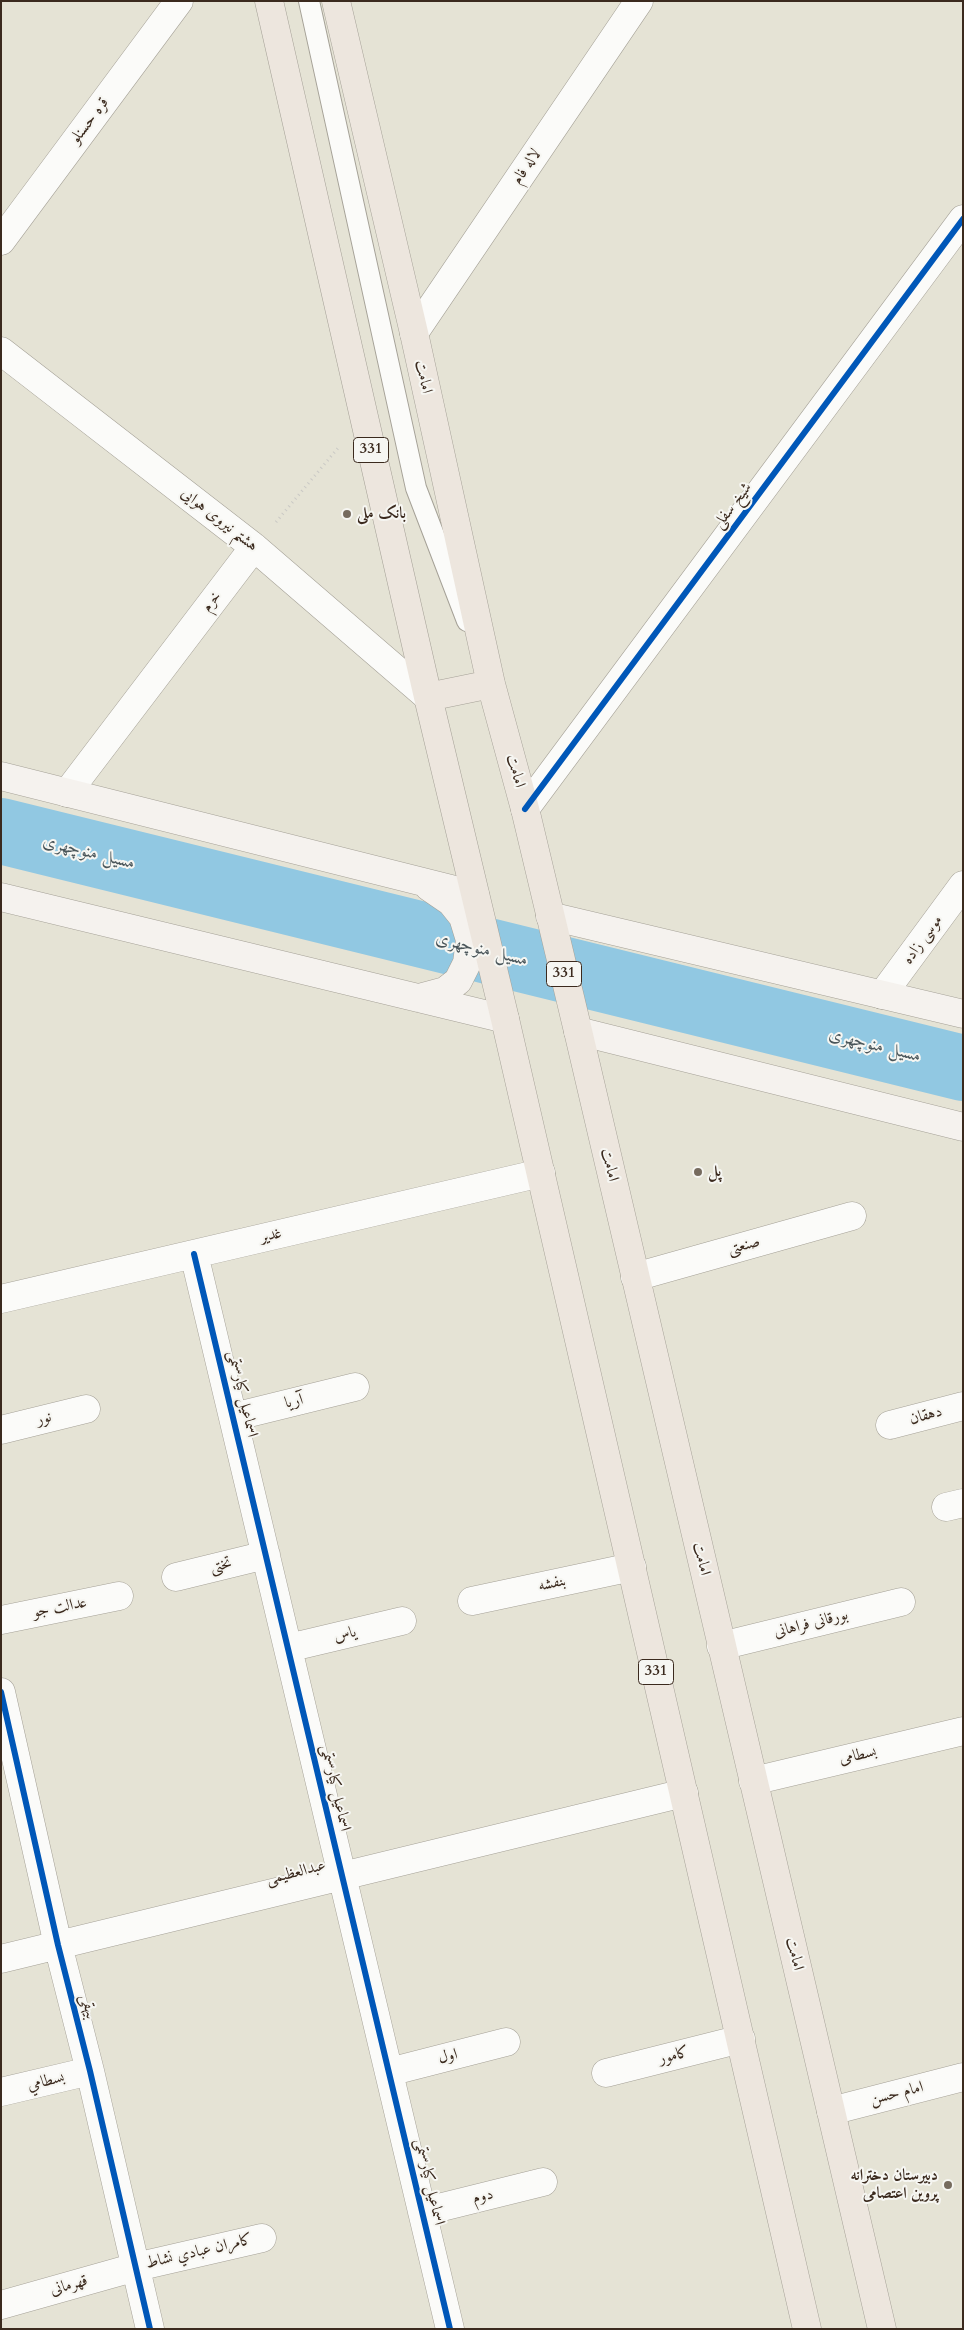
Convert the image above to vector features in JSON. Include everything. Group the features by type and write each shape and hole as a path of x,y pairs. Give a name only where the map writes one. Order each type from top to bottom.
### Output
{"main road":[{"name":"331","path":"269,1 428,697 467,898 505,1017 742,2039 807,2329"},
{"name":"امامت","path":"336,1 414,333 491,684 525,809 578,1030 882,2329"},
{"path":"428,697 491,684"},
{"path":"1,776 420,882 467,898 463,917 470,940 467,963 458,981 445,991 419,998"},
{"path":"1,897 505,1017"},
{"path":"551,917 963,1014"},
{"path":"578,1030 963,1127"}],"street":[{"name":"قره حسنلو","path":"1,241 179,1"},
{"name":"لاله فام","path":"414,333 639,1"},
{"name":"شیخ سفلی","path":"525,809 963,219"},
{"name":"هشتم نیروی هوایی","path":"1,351 254,547 428,697"},
{"name":"خرم","path":"68,793 254,547"},
{"name":"موسی زاده","path":"882,995 963,885"},
{"name":"غدیر","path":"1,1299 541,1173"},
{"name":"صنعتی","path":"636,1276 852,1216"},
{"name":"اسماعیل کیارستمی","path":"194,1254 450,2329"},
{"name":"آریا","path":"233,1417 355,1387"},
{"name":"دهقان","path":"890,1426 963,1406"},
{"name":"نور","path":"1,1430 86,1409"},
{"name":"تختی","path":"176,1577 266,1555"},
{"name":"بنفشه","path":"472,1601 632,1568"},
{"name":"عدالت جو","path":"1,1620 119,1596"},
{"name":"بورقانی فراهانی","path":"721,1646 901,1602"},
{"name":"یاس","path":"288,1648 402,1621"},
{"name":"بیهقی","path":"1,1692 58,1945 90,2071 150,2329"},
{"name":"بسطامی","path":"753,1781 963,1731"},
{"name":"عبدالعظیمی","path":"1,1959 684,1793"},
{"name":"کامور","path":"606,2072 742,2039"},
{"name":"اول","path":"389,2072 506,2042"},
{"name":"بسطامي","path":"1,2092 90,2071"},
{"name":"امام حسن","path":"831,2111 963,2077"},
{"name":"دوم","path":"422,2212 543,2182"},
{"name":"كامران عبادي نشاط","path":"136,2267 262,2238"},
{"name":"قهرمانی","path":"1,2305 136,2267"}],"lane":[{"path":"309,1 416,488 491,684"}],"path":[{"path":"254,547 364,417"}],"waterway":[{"name":"مسیل منوچهری","path":"1,831 963,1068"}],"cycle path":[{"path":"525,809 963,219"},
{"path":"194,1254 450,2329"},
{"path":"1,1692 58,1945 90,2071 150,2329"}],"place":[{"name":"بانک ملی","path":"347,514"},
{"name":"پل","path":"698,1172"},
{"name":"دبیرستان دخترانه پروین اعتصامی","path":"948,2185"}]}
